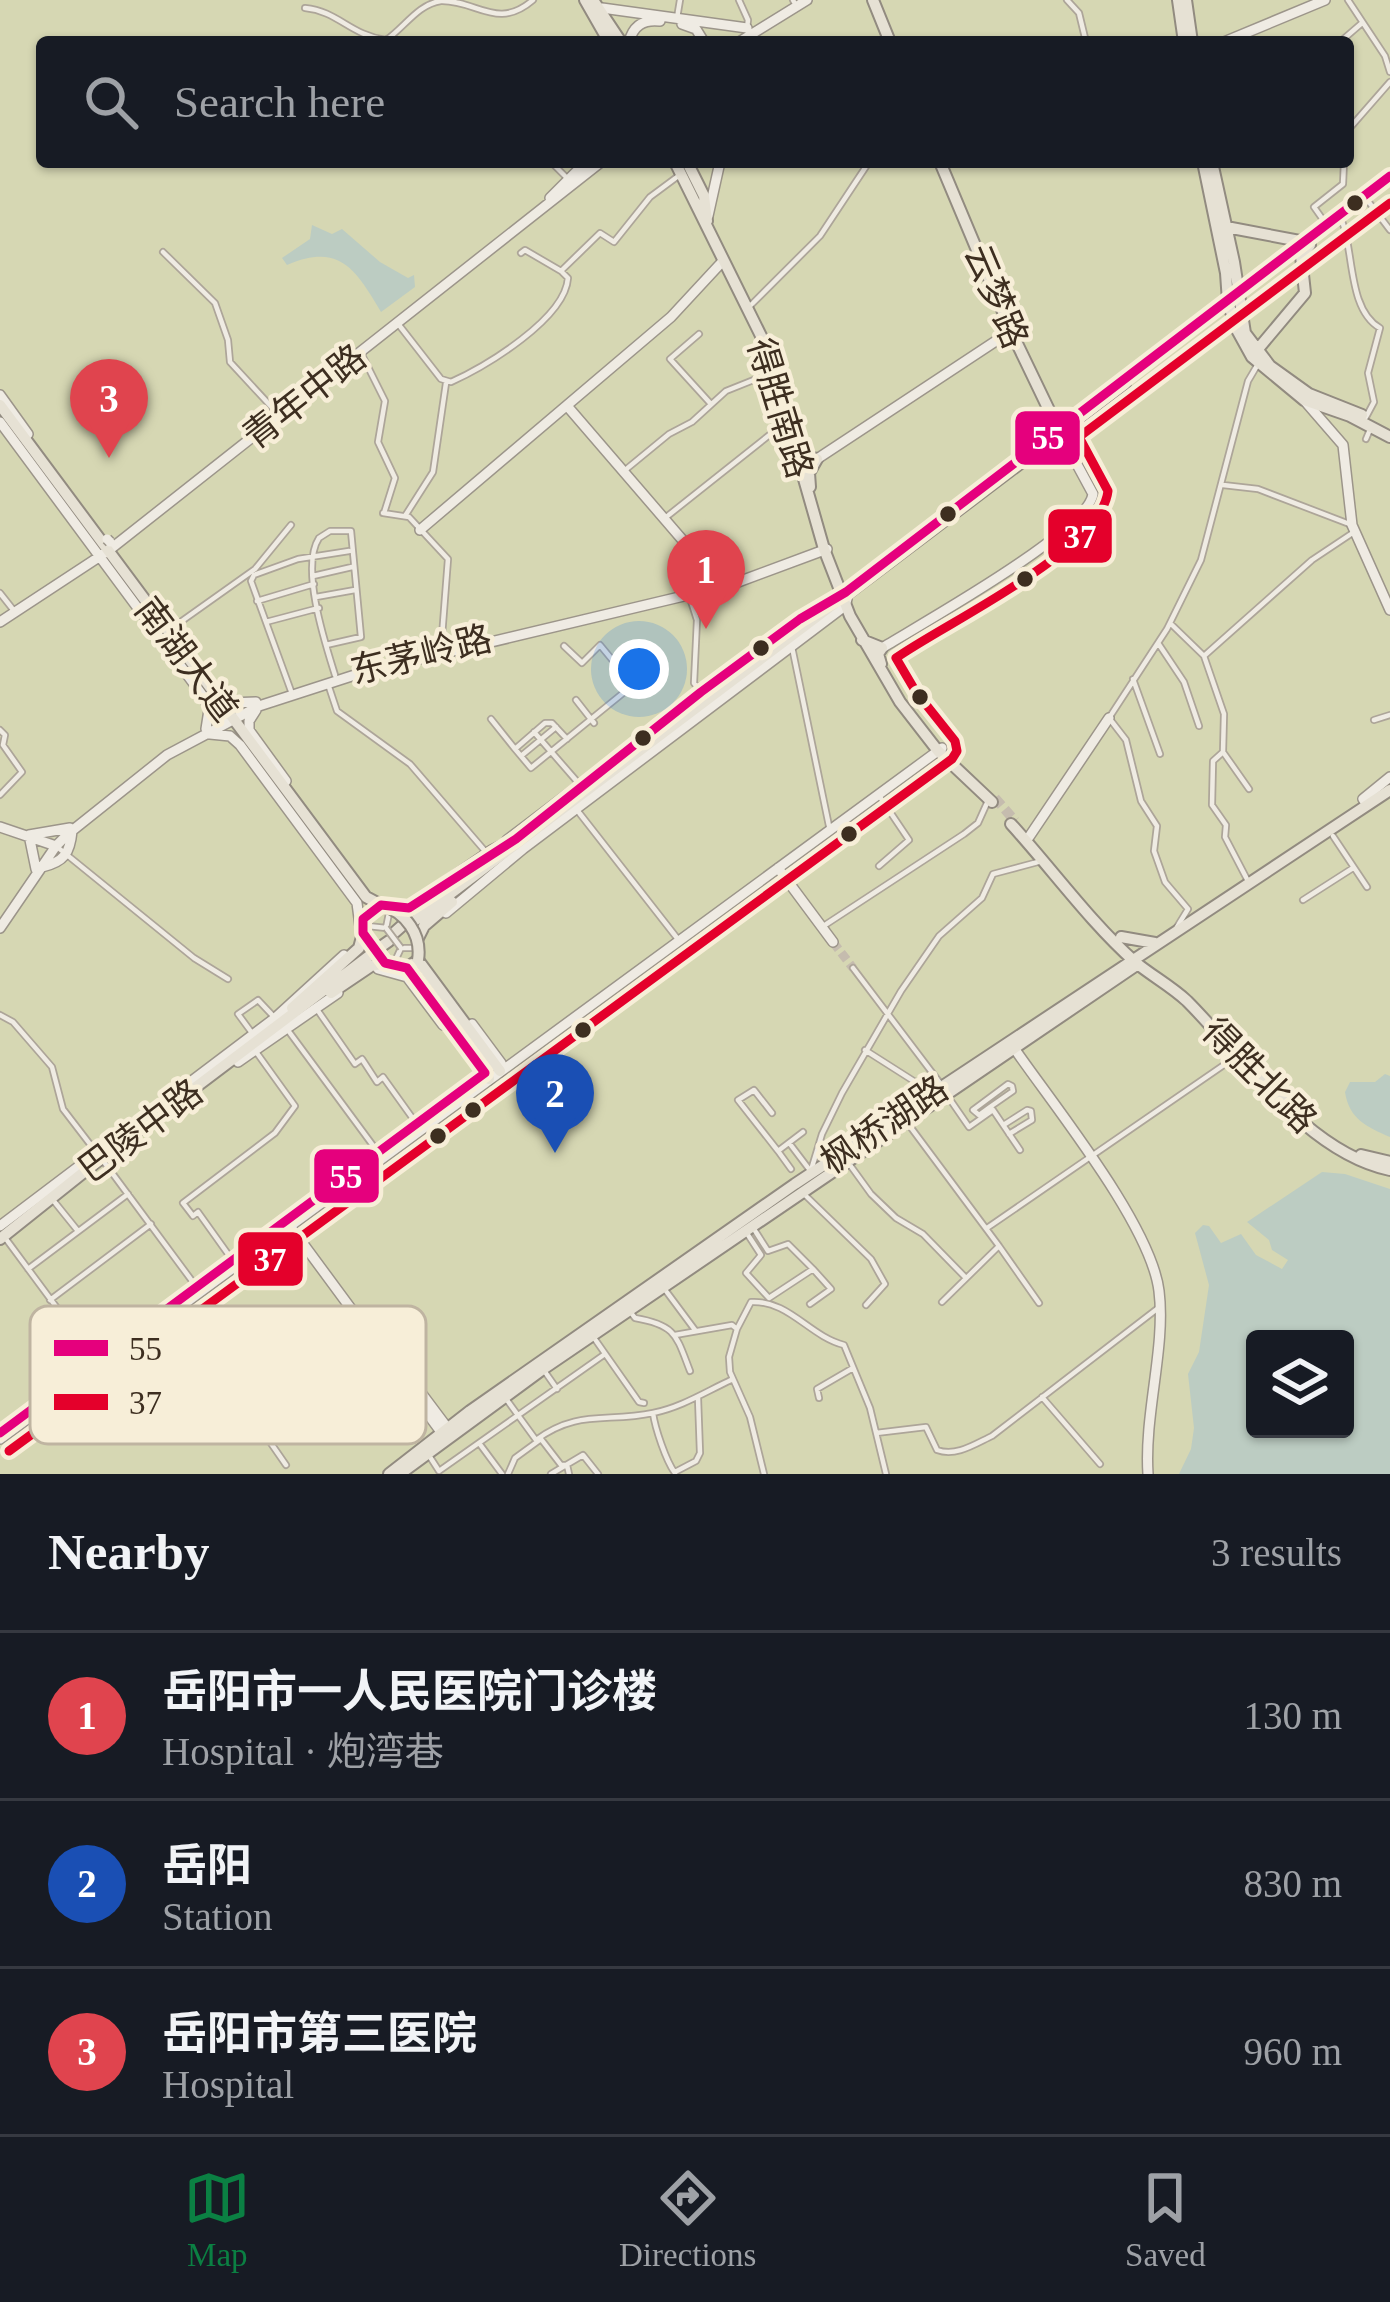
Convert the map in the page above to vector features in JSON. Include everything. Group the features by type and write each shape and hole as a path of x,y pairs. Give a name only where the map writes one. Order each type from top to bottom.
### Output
{"main road":[{"path":"745,36 794,0"},
{"path":"745,36 807,0"},
{"path":"869,0 884,36"},
{"path":"1182,0 1187,36"},
{"path":"1238,36 1325,0"},
{"path":"593,3 677,18 736,36"},
{"path":"593,3 607,36"},
{"path":"593,3 620,36"},
{"path":"629,36 648,20 689,25 699,36"},
{"path":"550,202 581,168"},
{"name":"青年中路","path":"277,413 550,202 583,168"},
{"path":"550,202 597,168"},
{"path":"684,168 702,190 707,221 771,344 802,453 817,459 1008,333"},
{"name":"得胜南路","path":"684,168 722,262 766,346 825,546 845,600 874,652"},
{"path":"707,221 719,168"},
{"name":"云梦路","path":"939,168 1008,333 1059,430"},
{"path":"1209,168 1244,333 1256,358 1304,400 1343,445 1353,529 1390,610"},
{"path":"1256,358 1280,319 1306,293 1301,248 1325,224 1390,180"},
{"path":"667,737 792,647 1059,430 1279,263 1342,221 1390,180"},
{"name":"青年中路","path":"0,619 105,548 550,202"},
{"path":"1220,226 1267,233 1301,248"},
{"path":"1267,233 1280,248 1279,263"},
{"path":"420,530 671,316 722,262"},
{"path":"1279,263 1294,265 1307,283"},
{"path":"1256,358 1368,428"},
{"path":"0,395 202,696 209,710 204,733 225,735 240,745 357,903 360,926 355,945 254,1049 100,1157 53,1201 1,1236"},
{"path":"1304,400 1390,433"},
{"path":"568,406 722,584"},
{"name":"南湖大道","path":"0,409 308,824 366,897 388,909 406,956"},
{"path":"0,422 172,628 223,697 237,704 258,704 249,730 370,894 407,904 581,787"},
{"path":"874,652 1026,559 1089,510 1093,494 1059,430"},
{"name":"得胜南路","path":"817,459 809,483 825,546"},
{"name":"东茅岭路","path":"258,704 331,680 689,595 825,546"},
{"name":"东茅岭路","path":"0,924 55,845 71,830 150,763 258,704 441,650 722,584"},
{"path":"845,600 939,748 992,800"},
{"name":"巴陵中路","path":"280,1022 371,966 406,956 424,926 581,787 703,695 845,600"},
{"name":"巴陵中路","path":"1,1236 391,936 518,842 574,807 845,600"},
{"path":"1029,837 1109,718"},
{"path":"183,1306 417,1124 939,748"},
{"path":"174,1306 492,1071 595,1005 939,748"},
{"path":"1367,805 1363,799 1367,794 1390,777"},
{"name":"枫桥湖路","path":"389,1474 812,1173 1108,974 1138,960 1390,794"},
{"name":"枫桥湖路","path":"406,1472 447,1431 905,1120 939,1090 1014,1048 1390,794"},
{"path":"492,1071 425,962 424,934 574,807"},
{"path":"1108,974 1118,958 1119,939 1029,837 1013,822 1119,939 1158,943"},
{"path":"308,824 361,900 365,926 406,956 492,1071"},
{"path":"0,827 55,845"},
{"path":"71,830 71,850 58,863 39,868 29,835 71,830"},
{"name":"巴陵中路","path":"280,1022 359,948 365,926 388,909 409,908 492,851 518,842"},
{"path":"778,868 833,942"},
{"name":"得胜北路","path":"1119,939 1335,1142 1386,1166"},
{"path":"1,1236 253,1034 316,1008 375,969 406,976 492,1071"},
{"path":"1014,1048 1141,1235 1156,1275 1159,1307 1148,1474"},
{"path":"291,1222 353,1306"},
{"path":"426,1404 447,1431"},
{"path":"0,1436 30,1413"},
{"path":"0,1436 30,1415"}],"street":[{"path":"391,36 437,2 456,2 499,14 533,0"},
{"path":"677,18 680,0"},
{"path":"739,0 748,20 743,36"},
{"path":"1067,0 1079,13 1085,36"},
{"path":"1348,0 1385,56 1390,72"},
{"path":"305,8 329,14 367,36"},
{"path":"1347,36 1362,23"},
{"path":"1354,123 1390,82"},
{"path":"557,168 568,178"},
{"path":"561,271 600,233 614,242 650,197 684,168"},
{"path":"751,305 820,236 864,168"},
{"path":"1325,224 1314,207 1343,184 1344,168"},
{"path":"1368,201 1390,230"},
{"path":"1342,221 1371,323 1390,328"},
{"path":"446,383 493,360 553,311 566,294 568,278 561,271 525,250 521,253"},
{"path":"164,252 215,303 230,362 277,413"},
{"path":"397,323 446,383 433,472 405,516"},
{"path":"1368,428 1374,402 1368,373 1380,328"},
{"path":"699,334 670,358 710,403"},
{"path":"361,352 385,401 378,442 394,478 384,513 405,516 448,559 441,650"},
{"path":"1172,934 1188,909 1166,882 1154,851 1157,826 1142,801 1126,740 1109,718 1170,623 1202,560 1256,358"},
{"path":"624,471 668,434 692,422 710,403 742,382 773,373"},
{"path":"664,518 787,421"},
{"path":"1223,485 1258,489 1353,529"},
{"path":"172,628 255,569 291,525"},
{"path":"1204,656 1353,529"},
{"path":"326,645 361,637 351,531 330,531 319,538 312,559 316,597 337,711 410,764 485,851"},
{"path":"291,691 251,581 254,575 298,559 351,550"},
{"path":"257,601 352,567"},
{"path":"316,597 355,590"},
{"path":"0,592 13,610"},
{"path":"689,595 697,620 694,682 703,695"},
{"path":"266,622 319,608"},
{"path":"1170,623 1204,656 1224,714 1223,752 1250,789"},
{"path":"1158,643 1184,682 1199,726"},
{"path":"491,718 531,768 633,685 599,645 581,662 564,646"},
{"path":"792,647 829,826"},
{"path":"1133,679 1160,754"},
{"path":"576,700 593,721"},
{"path":"1374,720 1390,716"},
{"path":"518,753 545,723 567,739"},
{"path":"518,753 556,727"},
{"path":"0,730 5,735 3,745 22,772 0,795"},
{"path":"534,732 581,787"},
{"path":"1223,752 1213,761 1212,805 1226,825 1225,837 1249,883"},
{"path":"878,794 909,840 879,866"},
{"path":"822,926 977,824 992,800"},
{"path":"574,807 677,938"},
{"path":"1336,831 1367,887"},
{"path":"55,845 194,958 227,979"},
{"path":"812,1173 822,1134 864,1050 939,936 982,898 989,878 1043,859"},
{"path":"1303,900 1353,868"},
{"path":"388,909 391,936"},
{"path":"365,926 391,936 406,956"},
{"path":"401,948 406,956"},
{"path":"853,968 969,1127 1013,1091 1012,1086 1008,1084 973,1109 980,1114 992,1108"},
{"path":"253,1034 238,1014 258,1000 380,1154"},
{"path":"316,1008 355,1064 362,1059 377,1082 383,1077 417,1124"},
{"path":"0,1016 13,1022 52,1067 63,1109 198,1289"},
{"path":"233,1261 198,1212 193,1216 183,1203 275,1133 295,1106 254,1049"},
{"path":"864,1050 939,1090"},
{"path":"987,1228 1241,1054"},
{"path":"772,1113 754,1090 738,1100 791,1169"},
{"path":"992,1108 1020,1150"},
{"path":"1003,1125 1031,1112 1032,1120 1010,1134"},
{"path":"905,1120 1039,1303"},
{"path":"778,1150 803,1132"},
{"path":"789,1143 812,1173"},
{"path":"847,1160 871,1194 896,1218 923,1234 966,1279"},
{"path":"801,1191 878,1270 885,1284 866,1305"},
{"path":"28,1269 128,1194"},
{"path":"53,1201 78,1231"},
{"path":"50,1300 151,1224"},
{"path":"748,1228 769,1250"},
{"path":"748,1228 761,1255"},
{"path":"1,1236 55,1306"},
{"path":"811,1304 831,1289 813,1269 788,1244 761,1255 746,1273 769,1298 813,1269"},
{"path":"942,1302 999,1246"},
{"path":"662,1287 695,1330"},
{"path":"731,1380 729,1357 751,1302 776,1302 829,1342 844,1345 886,1474"},
{"path":"876,1432 926,1427 937,1450 947,1454 992,1436 1159,1307"},
{"path":"629,1310 635,1318 662,1322 675,1334 690,1371"},
{"path":"675,1334 732,1324 737,1329"},
{"path":"592,1335 644,1403"},
{"path":"427,1453 441,1472 605,1354"},
{"path":"543,1369 556,1389"},
{"path":"819,1398 817,1389 853,1369"},
{"path":"825,1371 832,1380"},
{"path":"479,1443 505,1474 536,1440 573,1420 653,1413 698,1398 731,1380 737,1381 750,1417 764,1474"},
{"path":"504,1396 536,1440"},
{"path":"1042,1397 1100,1464"},
{"path":"653,1413 667,1463 675,1473 700,1453 698,1398"},
{"path":"536,1440 543,1440 569,1474"},
{"path":"271,1444 286,1465"},
{"path":"551,1474 583,1455 598,1474"}],"green space":[{"path":"0,0 1390,0 1390,1474 0,1474"}],"shaded area":[{"path":"312,225 332,234 342,229 380,262 408,278 414,275 415,287 381,312 344,264 320,257 287,265 282,258 310,239"},
{"path":"1385,1074 1390,1076 1390,1137 1355,1115 1345,1092 1350,1082 1375,1082"},
{"path":"1322,1172 1345,1174 1390,1189 1390,1474 1179,1474 1191,1449 1194,1428 1188,1374 1199,1352 1209,1285 1195,1233 1209,1226 1221,1243 1241,1234 1256,1255 1282,1269 1288,1260 1272,1250 1269,1240 1247,1222"}],"tunnel":[{"path":"995,798 1015,821"},
{"path":"833,942 853,968"}],"transit line":[{"name":"55","path":"171,1306 485,1073 407,968 385,963 363,933 363,919 381,905 409,908 516,839 701,692 800,619 846,592 1390,176"},
{"name":"37","path":"207,1306 952,759 957,751 955,741 896,658 1051,561 1099,514 1108,491 1079,437 1390,203"},
{"name":"55","path":"0,1433 30,1411"},
{"name":"37","path":"9,1451 30,1436"}],"place":[{"name":"岳阳市第三医院","path":"109,458"},
{"name":"岳阳市一人民医院门诊楼","path":"706,629"},
{"name":"岳阳","path":"555,1153"}]}
